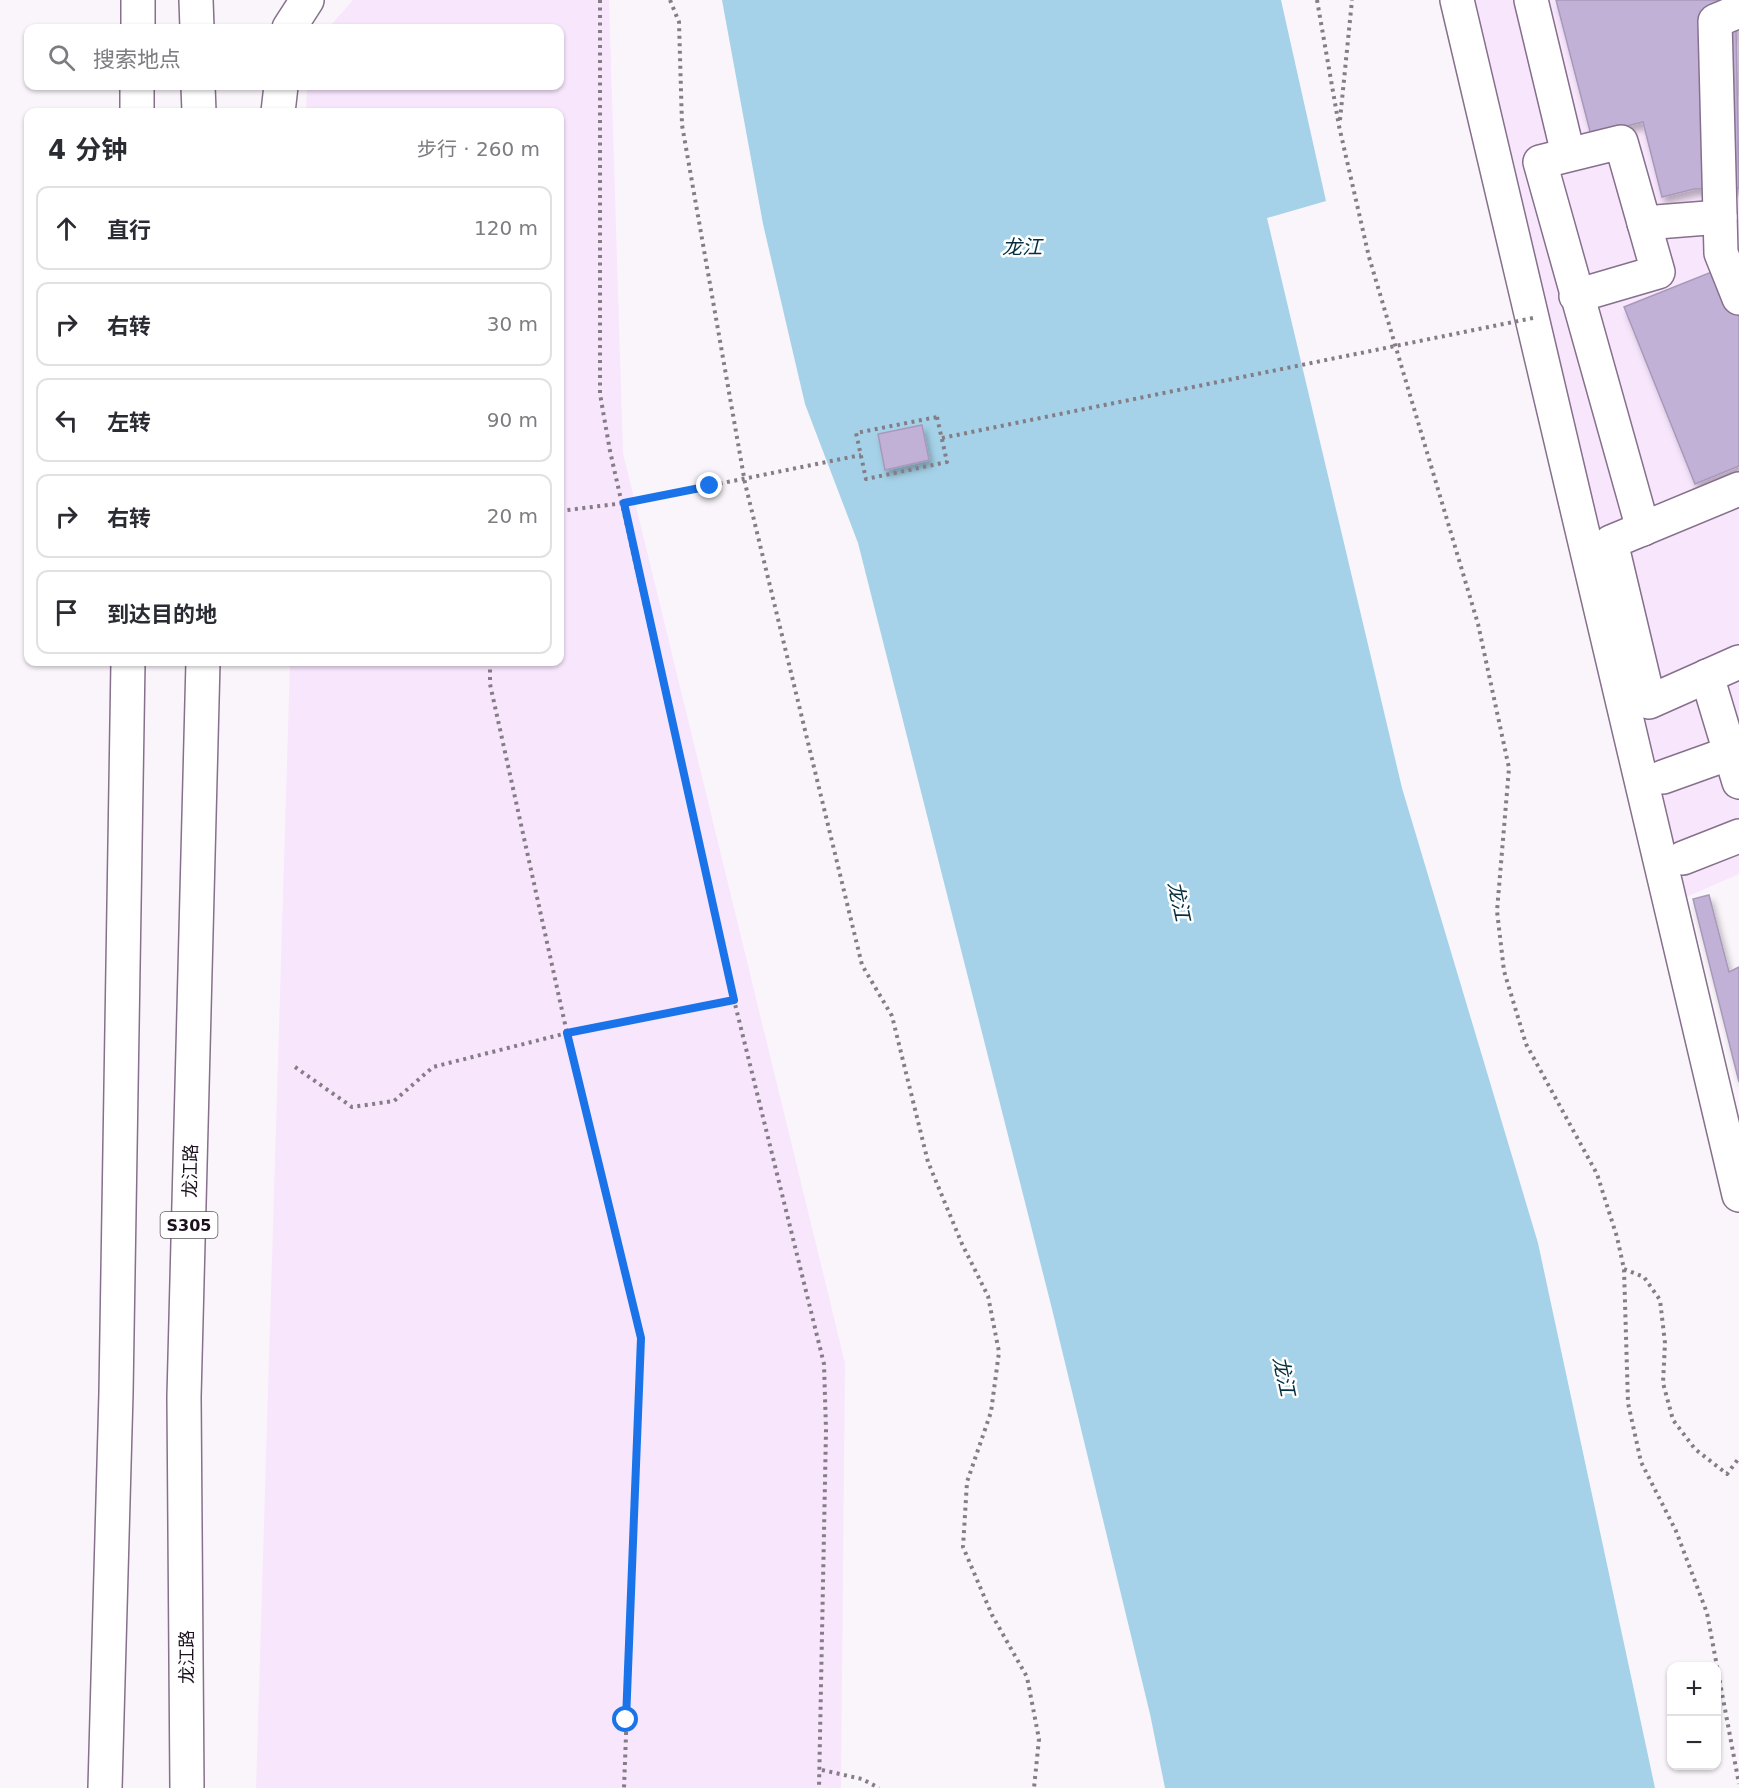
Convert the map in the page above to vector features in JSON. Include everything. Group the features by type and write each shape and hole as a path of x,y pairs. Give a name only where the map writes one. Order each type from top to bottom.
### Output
{"main road":[{"path":"138,0 138,24"},
{"path":"196,0 196,24"},
{"path":"292,24 307,0"},
{"path":"1457,0 1739,1195"},
{"path":"1531,0 1568,154"},
{"path":"1739,10 1715,21 1721,253 1739,298"},
{"path":"137,90 137,108"},
{"path":"198,90 199,108"},
{"path":"278,108 281,90"},
{"path":"1576,296 1658,272 1621,142 1540,162 1576,296 1643,529"},
{"path":"1644,223 1720,217"},
{"path":"1739,489 1611,542 1649,702 1739,662"},
{"path":"105,1788 116,1381 128,666"},
{"name":"龙江路","path":"187,1788 184,1397 203,666"},
{"path":"1663,777 1735,768 1707,676"},
{"path":"1683,858 1739,836"}],"path":[{"path":"600,0 600,394 610,451 624,503 734,1000 824,1364 826,1430 822,1770 819,1788"},
{"path":"670,0 679,22 682,125 745,483 862,965 892,1016 928,1162 962,1244 988,1296 999,1352 991,1412 967,1482 963,1547 992,1615 1027,1677 1039,1739 1034,1788"},
{"path":"1317,0 1339,126 1369,257 1478,624 1509,768 1497,910 1504,971 1526,1044 1597,1174 1617,1237 1624,1269 1628,1403 1641,1462 1676,1531 1707,1613 1739,1784"},
{"path":"1339,126 1352,0"},
{"path":"942,438 1533,318"},
{"path":"937,417 942,438 947,462 866,479 856,433 937,417"},
{"path":"564,510 624,503 861,455"},
{"path":"490,666 490,684 567,1033 641,1338 624,1788"},
{"path":"295,1067 352,1107 394,1101 433,1067 567,1033 734,1000"},
{"path":"1624,1269 1644,1277 1660,1300 1665,1343 1663,1383 1673,1420 1695,1449 1727,1474 1739,1458"},
{"path":"822,1770 862,1779 879,1788"}],"shaded area":[{"path":"353,0 609,0 623,453 845,1363 841,1788 256,1788 290,666 564,666 564,108 306,108 307,90 564,90 564,24 332,24"},
{"path":"1469,0 1739,0 1739,874 1684,898"}],"water":[{"name":"龙江","path":"722,0 1281,0 1326,201 1267,218 1402,788 1538,1243 1655,1788 1165,1788 1150,1714 1052,1309 858,543 805,404 763,224"}],"building":[{"path":"1556,0 1739,0 1736,28 1739,188 1694,189 1662,197 1643,122 1591,135"},
{"path":"1739,261 1739,466 1695,484 1624,307"},
{"path":"922,425 929,460 885,470 878,434"},
{"path":"1709,895 1729,972 1739,967 1739,1082 1693,899"}],"route":[{"path":"626,1720 641,1338 567,1033 734,1000 624,503 710,486"}]}
